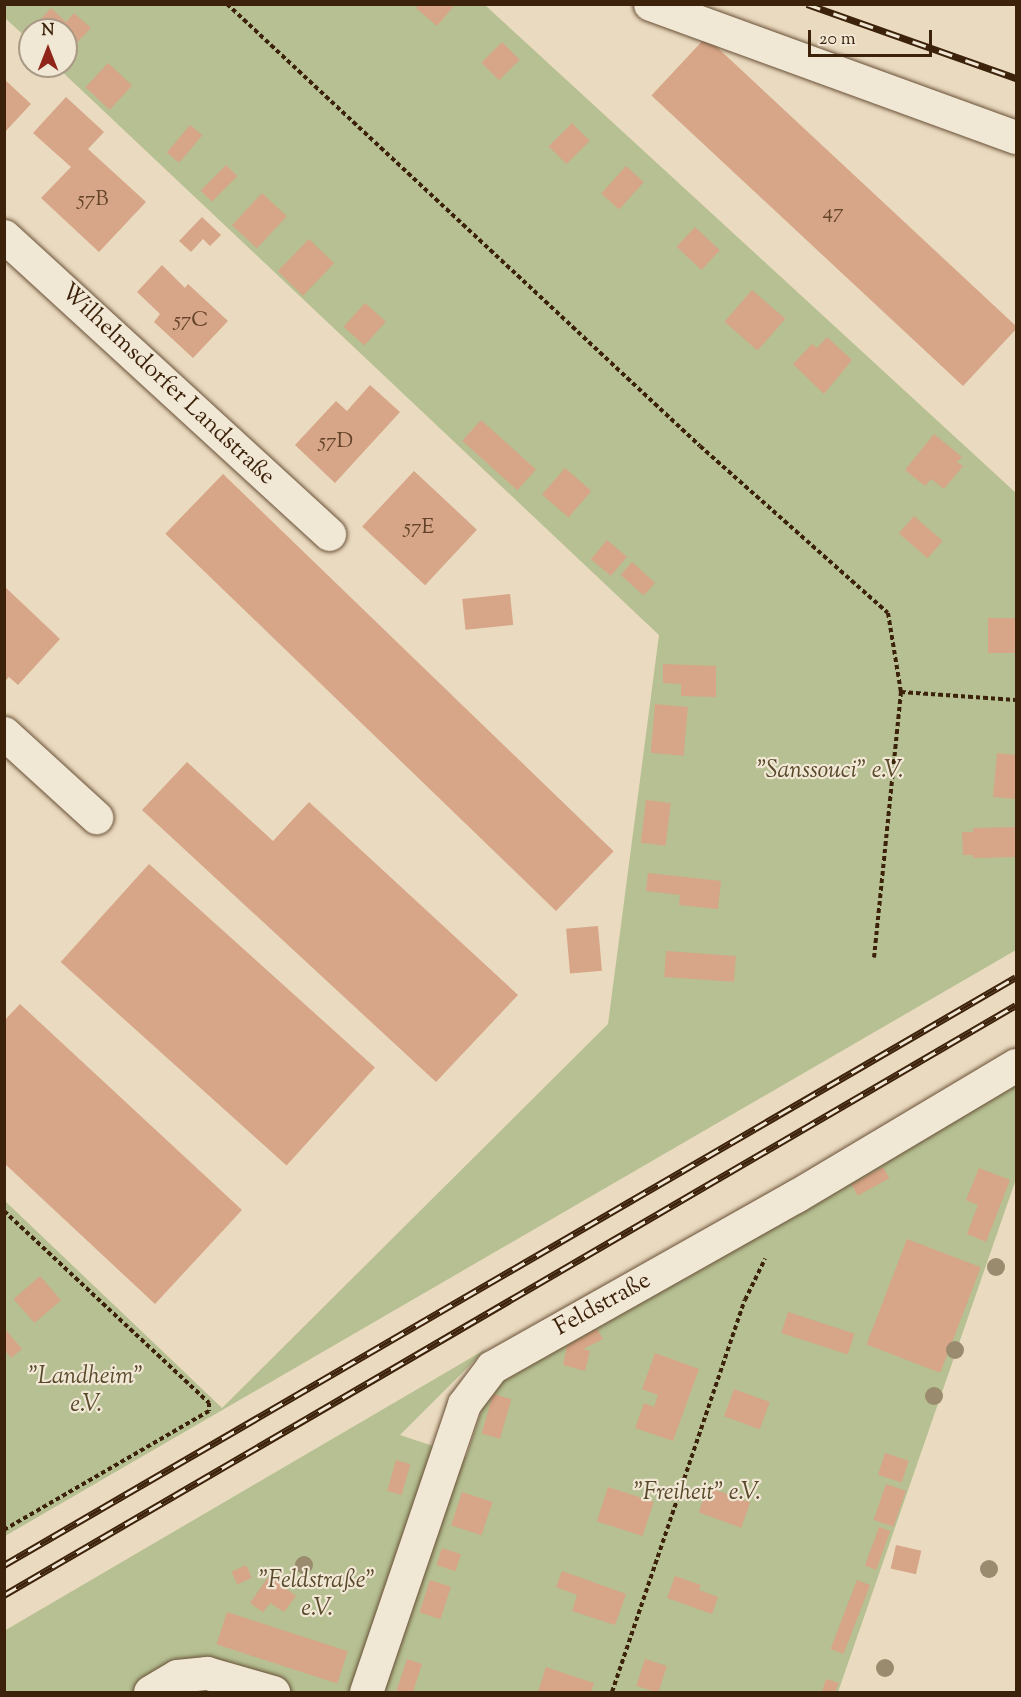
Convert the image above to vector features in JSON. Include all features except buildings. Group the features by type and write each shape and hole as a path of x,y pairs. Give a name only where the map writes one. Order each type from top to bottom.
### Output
{"lane":[{"path":"650,4 1017,137"},
{"name":"Wilhelmsdorfer Landstraße","path":"4,236 328,534"},
{"path":"4,733 96,817"},
{"name":"Feldstraße","path":"364,1692 464,1404 492,1367 796,1196 1017,1065"},
{"path":"150,1692 177,1676 207,1672 273,1692"}],"path":[{"path":"227,4 692,438 888,613 901,692 874,958"},
{"path":"901,692 1017,700"},
{"path":"4,1211 209,1403 209,1411 4,1530"},
{"path":"612,1692 745,1300 771,1248"}],"green space":[{"name":"\"Sanssouci\" e.V.","path":"5,4 485,5 1016,493 1016,950 5,1536 4,1200 222,1408 608,1024 659,635 69,78 78,78 78,18 18,18 18,30 4,17"},
{"name":"\"Freiheit\" e.V.","path":"1016,1085 1016,1179 838,1692 5,1692 4,1631 486,1349 400,1435 466,1457 492,1380"}],"railway":[{"path":"807,4 1016,78"},
{"path":"4,1565 1016,977"},
{"path":"4,1595 1016,1005"}],"park label":[{"name":"\"Landheim\" e.V.","path":"86,1392"},
{"name":"\"Feldstraße\" e.V.","path":"317,1596"}]}
